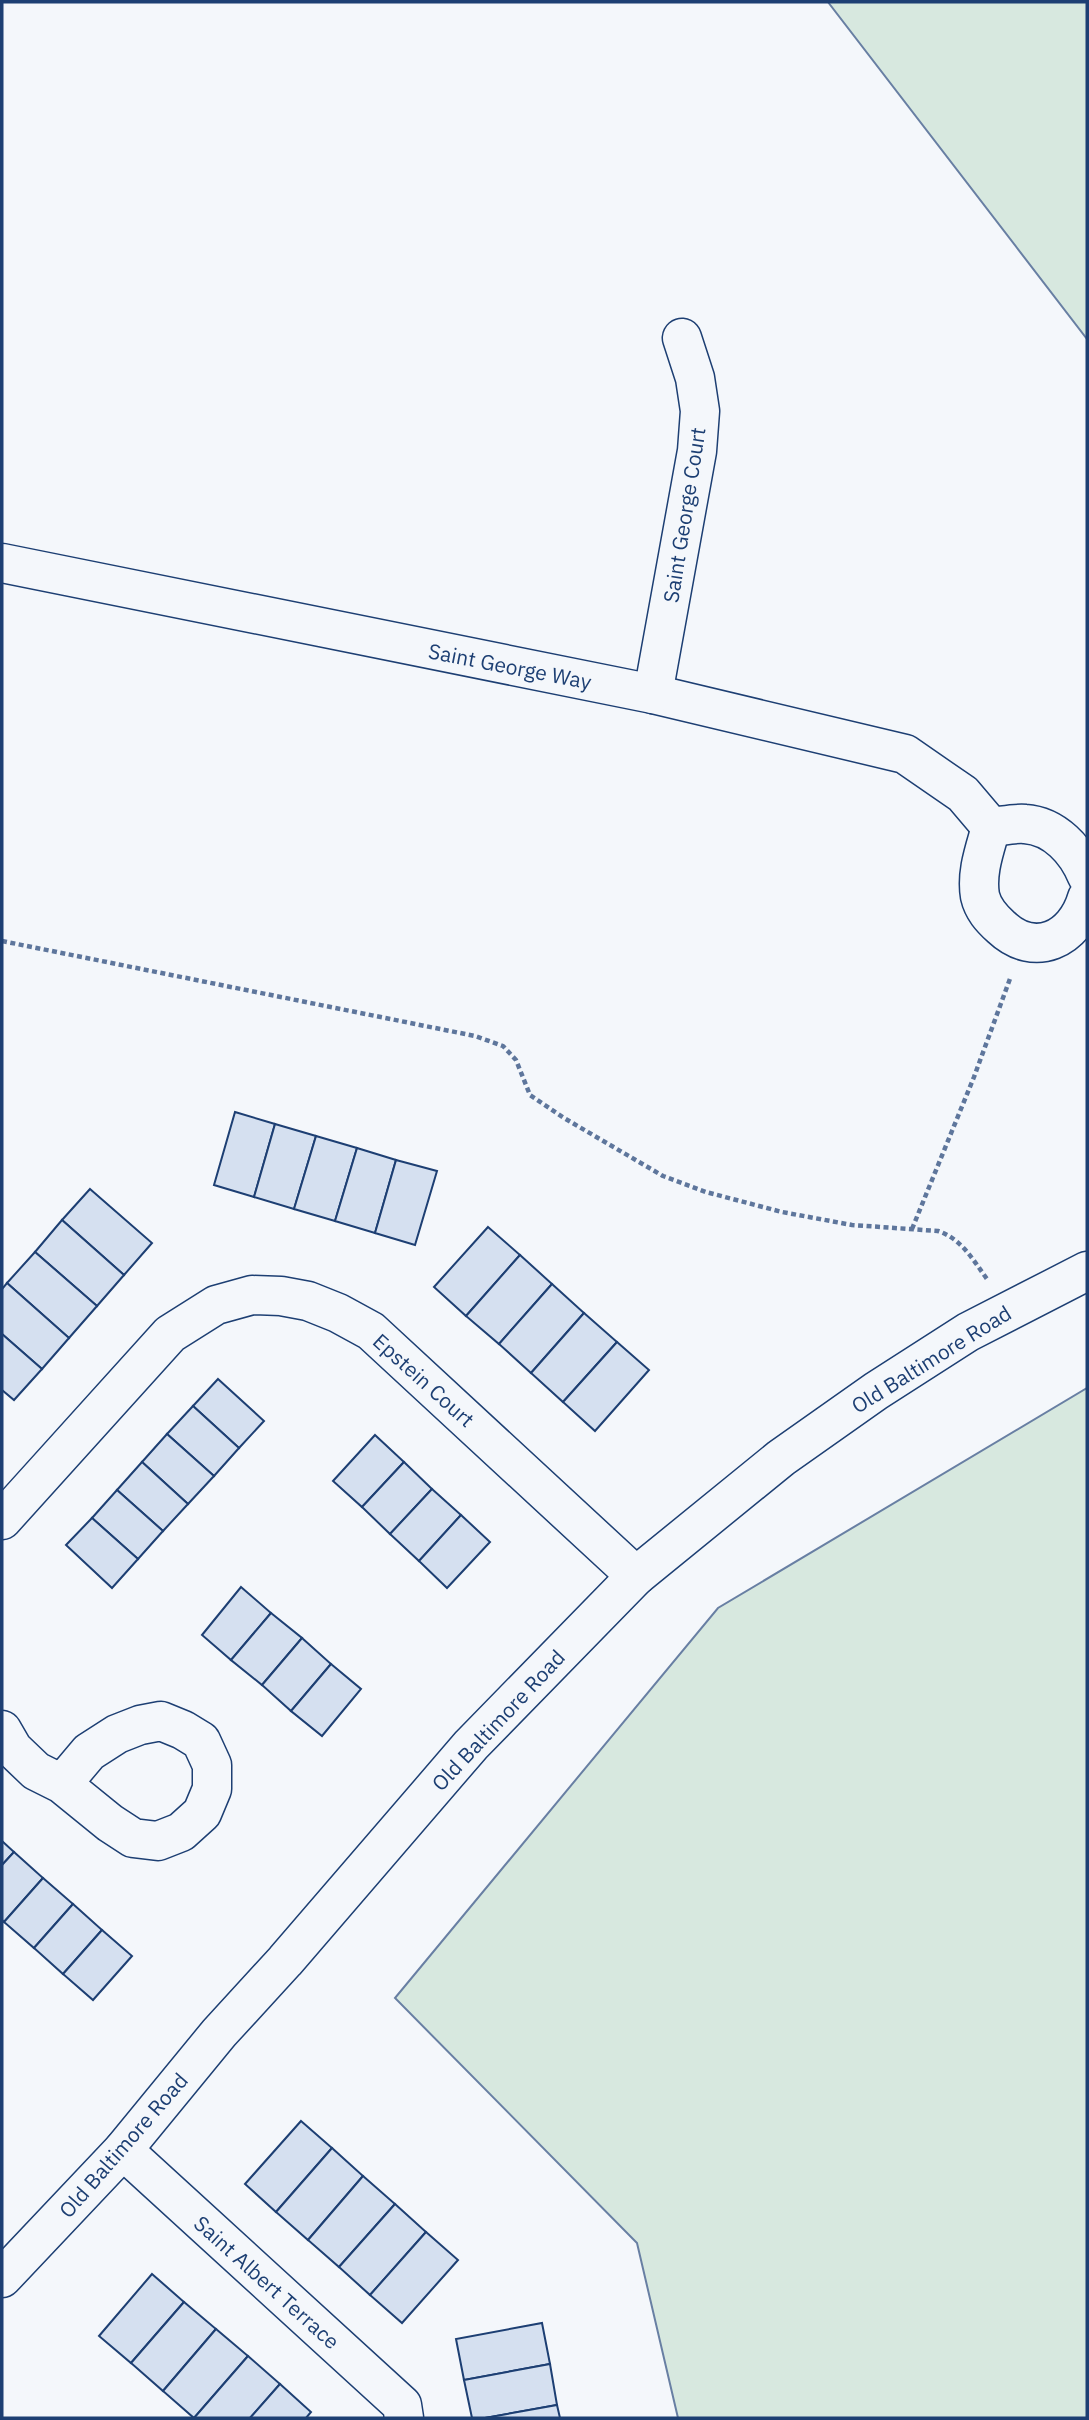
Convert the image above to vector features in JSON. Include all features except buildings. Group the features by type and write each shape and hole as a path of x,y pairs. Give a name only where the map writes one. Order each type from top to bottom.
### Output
{"street":[{"name":"Saint George Court","path":"653,694 698,451 700,411 695,378 682,338"},
{"name":"Saint George Way","path":"2,563 653,694 905,754 962,794 991,827"},
{"path":"1087,876 1072,848 1042,828 1026,824 991,827 980,865 981,899 988,915 1007,932 1022,941 1044,943 1064,933 1079,916 1087,898"},
{"name":"Old Baltimore Road","path":"2,2278 123,2150 219,2033 285,1961 471,1745 636,1576 791,1451 876,1391 968,1332 1087,1270"},
{"name":"Epstein Court","path":"2,1520 170,1334 216,1305 253,1295 281,1296 308,1301 372,1331 636,1576"},
{"path":"2,1730 13,1749 36,1771 62,1784"},
{"name":"Saint Albert Terrace","path":"123,2150 402,2405 404,2418"}],"path":[{"path":"2,941 475,1036 503,1046 516,1060 530,1095 564,1118 663,1175 750,1205 852,1225 939,1231 951,1236 965,1249 1009,1309"},
{"path":"912,1230 1005,997 1022,941"}],"shaded area":[{"path":"828,2 1087,2 1087,339"},
{"path":"1087,1388 1087,2418 678,2418 637,2243 395,1998 718,1608"}]}
